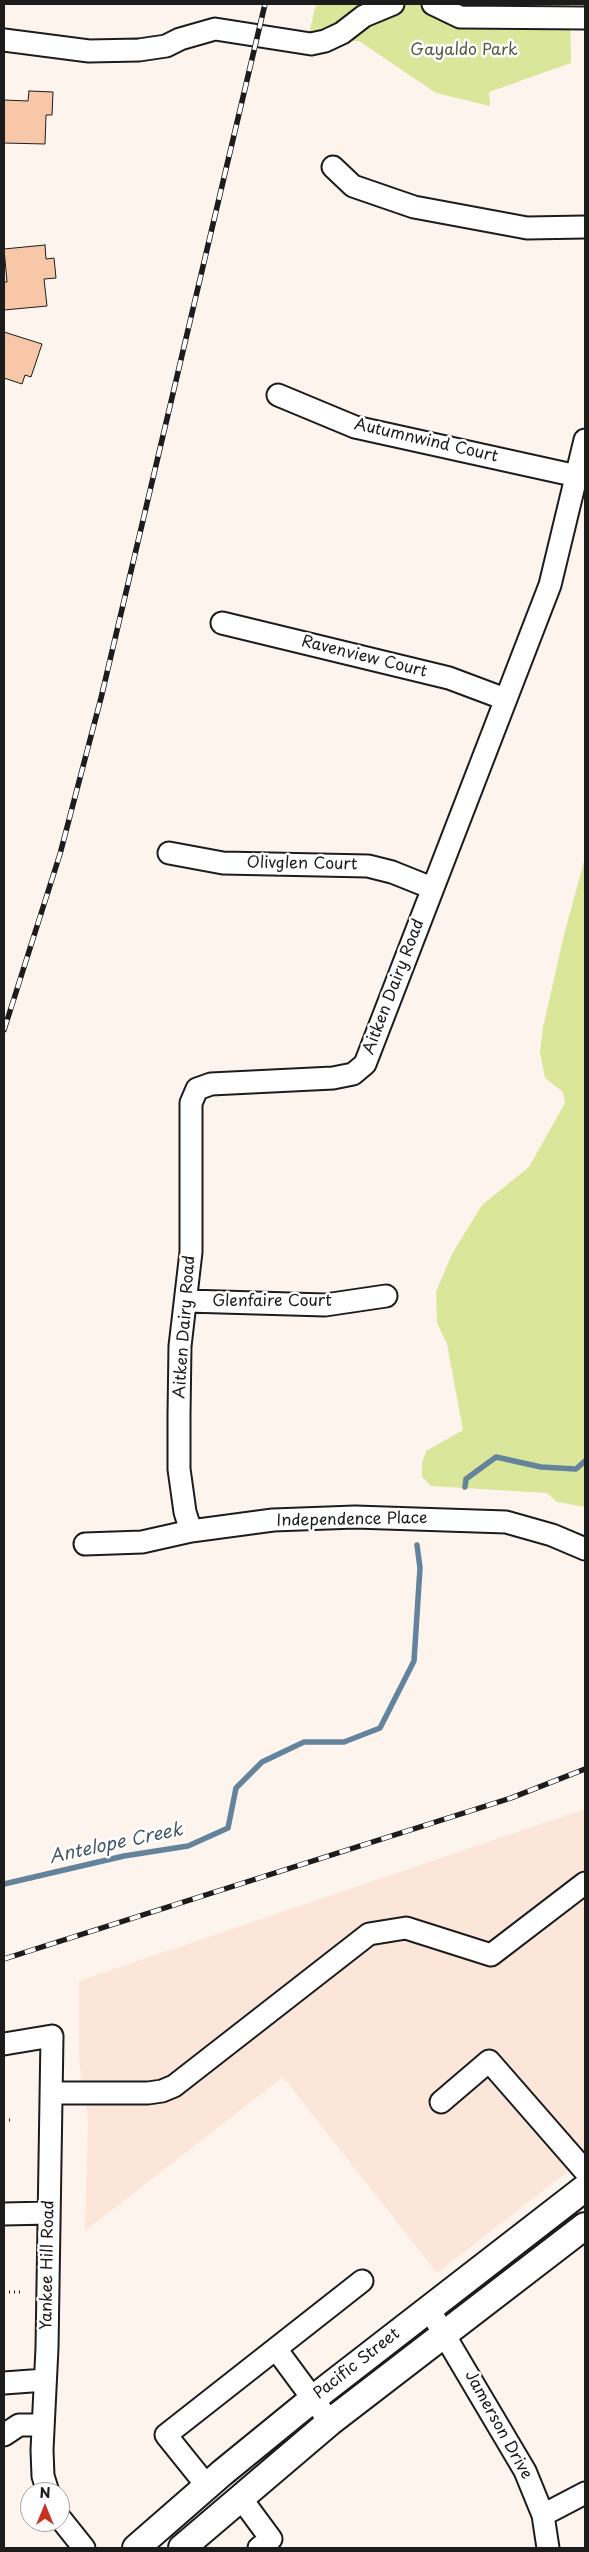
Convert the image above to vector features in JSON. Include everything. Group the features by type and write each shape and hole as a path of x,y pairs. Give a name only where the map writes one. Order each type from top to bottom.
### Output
{"main road":[{"name":"Pacific Street","path":"136,2548 207,2486 314,2398 585,2188"},
{"name":"Pacific Street","path":"182,2548 330,2422 585,2226"}],"street":[{"path":"4,40 89,51 139,50 166,46 180,39 214,29 312,44 326,42 342,33 364,16 393,4"},
{"path":"433,4 460,17 585,18"},
{"path":"333,167 353,186 414,207 527,228 585,227"},
{"name":"Autumnwind Court","path":"278,395 355,427 577,476"},
{"name":"Aitken Dairy Road","path":"191,1532 185,1512 179,1469 180,1346 187,1301 191,1252 191,1103 197,1089 211,1084 333,1078 353,1074 365,1064 550,585 585,440"},
{"name":"Ravenview Court","path":"222,623 448,678 505,700"},
{"name":"Olivglen Court","path":"168,854 223,863 368,866 392,872 432,888"},
{"name":"Glenfaire Court","path":"187,1301 324,1305 386,1296"},
{"name":"Independence Place","path":"85,1544 142,1542 191,1532 273,1520 339,1517 506,1522 552,1535 585,1549"},
{"path":"52,2093 148,2093 162,2091 174,2086 369,1934 406,1928 491,1955 585,1883"},
{"name":"Yankee Hill Road","path":"4,2044 52,2036 43,2425 43,2476 45,2482"},
{"path":"441,2102 489,2061 585,2171"},
{"path":"4,2214 49,2213"},
{"path":"207,2486 166,2435 362,2281"},
{"name":"Jamerson Drive","path":"429,2308 525,2471 543,2515 548,2548"},
{"path":"276,2349 330,2422"},
{"path":"4,2383 45,2380"},
{"path":"4,2435 19,2425 43,2425"},
{"path":"543,2515 585,2493"},
{"path":"240,2497 271,2539 259,2548"},
{"path":"70,2530 84,2548"}],"path":[{"path":"4,2120 14,2120"},
{"path":"4,2292 21,2292"}],"shaded area":[{"path":"585,1809 585,2158 437,2273 283,2077 85,2231 88,2121 79,2060 79,1981"}],"green space":[{"name":"Gayaldo Park","path":"316,4 570,4 571,63 489,92 490,106 436,93 359,41 340,41 305,51"},
{"path":"585,858 585,1507 557,1502 547,1493 431,1486 422,1477 422,1463 426,1451 463,1430 447,1344 437,1323 436,1292 452,1254 482,1205 529,1167 565,1103 563,1092 545,1078 540,1052 543,1027 565,931"}],"building":[{"path":"29,91 53,92 52,115 46,115 45,144 4,143 4,100 28,101"},
{"path":"45,245 46,259 54,258 56,278 44,279 47,306 4,310 4,282 7,282 4,249"},
{"path":"4,332 42,344 31,377 25,375 22,384 4,378"}],"waterway":[{"name":"Antelope Creek","path":"465,1487 466,1479 496,1457 541,1467 576,1469 585,1461"},
{"name":"Antelope Creek","path":"4,1884 124,1856 188,1846 228,1828 236,1788 262,1762 304,1742 344,1742 380,1728 414,1661 420,1568 417,1545"}],"railway":[{"path":"4,1030 60,854 101,698 265,4"},
{"path":"4,1959 511,1798 585,1769"}]}
